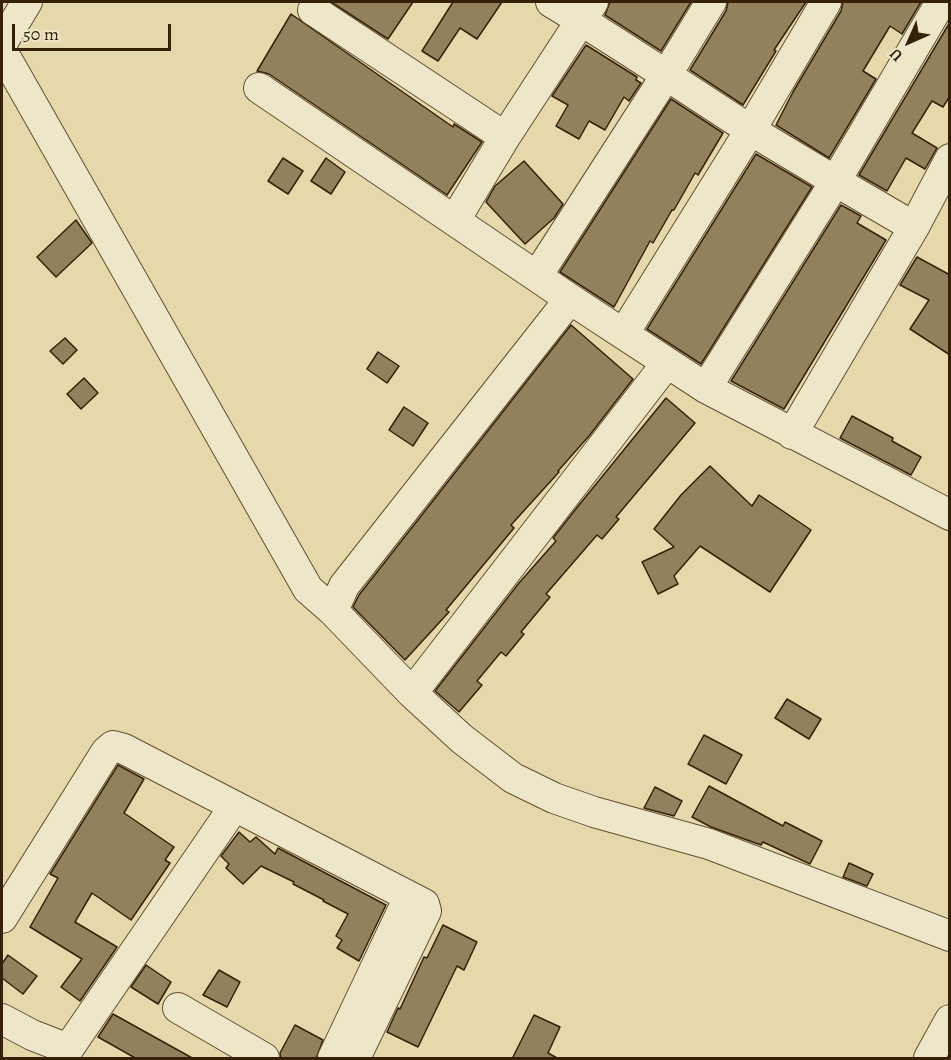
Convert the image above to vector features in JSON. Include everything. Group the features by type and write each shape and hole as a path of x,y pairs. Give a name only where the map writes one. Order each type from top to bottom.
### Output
{"street":[{"path":"2,43 27,2"},
{"path":"551,2 588,11 667,74 835,182 915,227"},
{"path":"537,276 711,2"},
{"path":"624,333 751,129 826,2"},
{"path":"706,388 835,182 941,2"},
{"path":"313,10 505,137"},
{"path":"455,220 505,137 588,11"},
{"path":"2,51 301,579 308,589 333,611 412,693 462,739 513,778 554,798 594,812 709,844 950,936"},
{"path":"259,88 570,299 706,388 950,515"},
{"path":"792,434 915,227 950,159"},
{"path":"333,611 344,586 570,299"},
{"path":"412,693 667,363"},
{"path":"2,918 106,752 113,746 124,749 424,904 426,911 355,1059"},
{"path":"2,1019 65,1054 234,807"},
{"path":"333,1059 409,897"},
{"path":"178,1008 264,1059"},
{"path":"929,1059 950,1020"}],"building":[{"path":"331,2 413,2 388,39"},
{"path":"453,2 502,2 477,39 460,28 438,61 422,51"},
{"path":"610,2 691,2 661,51 605,15"},
{"path":"728,2 806,2 774,50 776,51 743,105 690,70 726,11"},
{"path":"843,2 921,2 902,34 890,26 863,71 876,79 829,158 776,125 841,11"},
{"path":"291,14 453,127 454,124 482,142 447,195 269,74 257,71"},
{"path":"950,22 950,96 943,107 932,101 912,133 937,148 925,169 906,158 887,191 859,175"},
{"path":"586,45 637,77 636,80 641,83 629,101 624,97 605,130 589,121 579,139 556,126 568,105 552,96"},
{"path":"671,99 723,133 698,175 695,173 653,243 650,241 614,307 560,272"},
{"path":"756,154 812,187 701,364 647,329"},
{"path":"283,158 303,171 288,194 268,181"},
{"path":"326,158 345,172 331,194 311,181"},
{"path":"524,161 563,204 554,218 525,244 486,202 495,186"},
{"path":"841,205 861,216 857,223 886,240 784,409 731,381"},
{"path":"76,220 92,243 56,277 37,257"},
{"path":"917,257 950,275 950,355 910,329 929,300 900,285"},
{"path":"571,325 633,379 559,472 511,525 514,528 446,610 449,612 405,660 353,607 359,595"},
{"path":"65,338 77,350 63,364 50,351"},
{"path":"378,352 399,366 387,383 367,369"},
{"path":"84,378 98,393 81,409 67,394"},
{"path":"666,398 695,423 616,517 619,519 602,539 597,535 546,594 550,597 521,632 524,634 506,656 501,652 477,681 482,685 459,712 435,691 519,583 556,541 553,538"},
{"path":"404,407 428,423 413,446 389,430"},
{"path":"852,416 893,438 892,441 921,457 911,475 840,438"},
{"path":"710,466 752,506 759,495 811,530 770,592 700,546 674,576 678,584 658,594 642,562 674,547 654,529 681,495"},
{"path":"787,699 821,719 809,739 775,718"},
{"path":"704,735 742,755 726,784 688,764"},
{"path":"118,765 144,779 124,813 174,847 165,860 170,863 131,920 92,893 75,922 117,947 80,1001 61,987 82,959 30,927 58,878 50,874"},
{"path":"709,786 783,826 785,822 822,841 810,864 763,842 761,845 711,827 692,817"},
{"path":"655,787 682,801 674,816 644,808"},
{"path":"239,832 250,842 256,837 275,854 278,848 386,905 359,961 337,948 342,940 336,936 348,914 293,884 294,882 261,866 243,884 226,868 229,864 221,856"},
{"path":"849,863 873,874 867,886 843,877"},
{"path":"443,925 477,942 464,970 457,966 418,1047 387,1032 424,957 427,958"},
{"path":"8,955 37,976 23,994 2,978 2,964"},
{"path":"146,965 171,982 158,1004 131,987"},
{"path":"219,970 240,982 227,1007 203,995"},
{"path":"113,1014 194,1059 137,1059 98,1037"},
{"path":"534,1015 560,1027 548,1053 559,1059 512,1059"},
{"path":"295,1025 323,1040 316,1059 281,1059 280,1053"}]}
